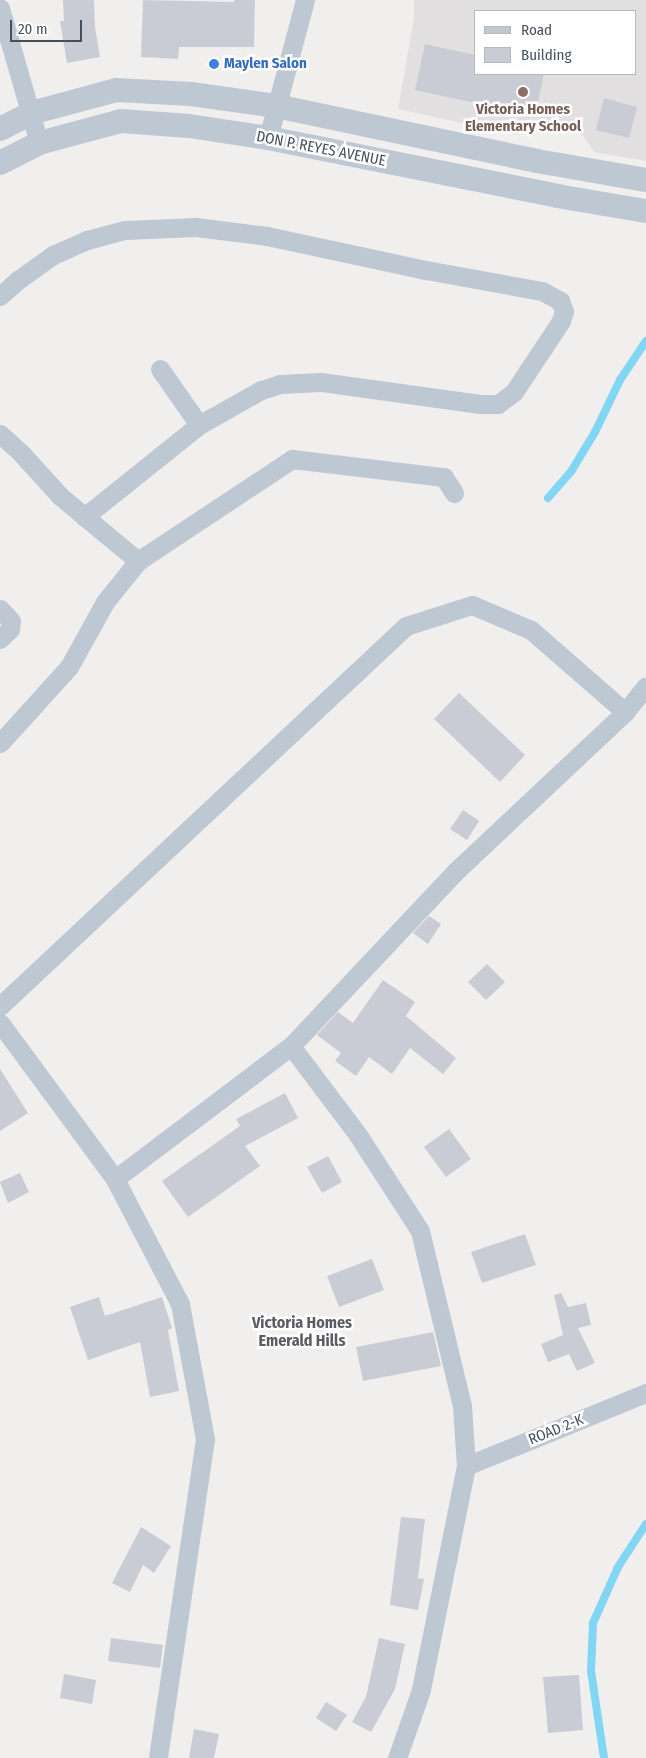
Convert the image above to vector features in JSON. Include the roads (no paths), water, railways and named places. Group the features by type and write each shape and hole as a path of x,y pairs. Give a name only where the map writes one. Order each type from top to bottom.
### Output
{"street":[{"path":"268,138 305,0"},
{"path":"0,8 39,143"},
{"path":"0,128 31,113 116,90 191,94 276,106 537,161 646,180"},
{"name":"DON P. REYES AVENUE","path":"0,163 39,143 121,121 189,126 268,138 557,196 646,211"},
{"path":"0,296 18,280 53,255 87,240 125,230 196,227 267,236 426,270 542,291 560,301 564,311 561,321 514,392 498,404 480,404 321,382 280,384 261,390 199,425 84,517"},
{"path":"160,369 199,425"},
{"path":"0,434 21,452 60,496 138,561"},
{"path":"0,743 69,667 105,602 138,561 292,459 444,477 454,493"},
{"path":"0,1006 406,626 472,605 531,630 625,712"},
{"path":"0,609 12,622 10,629 0,639"},
{"path":"115,1179 291,1046 457,870 625,712 646,686"},
{"path":"0,1023 115,1179 180,1304 205,1439 158,1758"},
{"path":"291,1046 358,1135 420,1231 462,1406 466,1466 421,1690 397,1758"},
{"name":"ROAD 2-K","path":"466,1466 646,1393"}],"waterway":[{"path":"548,498 572,470 595,432 620,380 646,341"},
{"path":"604,1758 591,1671 593,1623 618,1567 646,1524"}],"place":[{"name":"Maylen Salon","path":"214,64"},
{"name":"Victoria Homes Elementary School","path":"523,92"}],"district":[{"name":"Victoria Homes Emerald Hills","path":"302,1332"}]}
